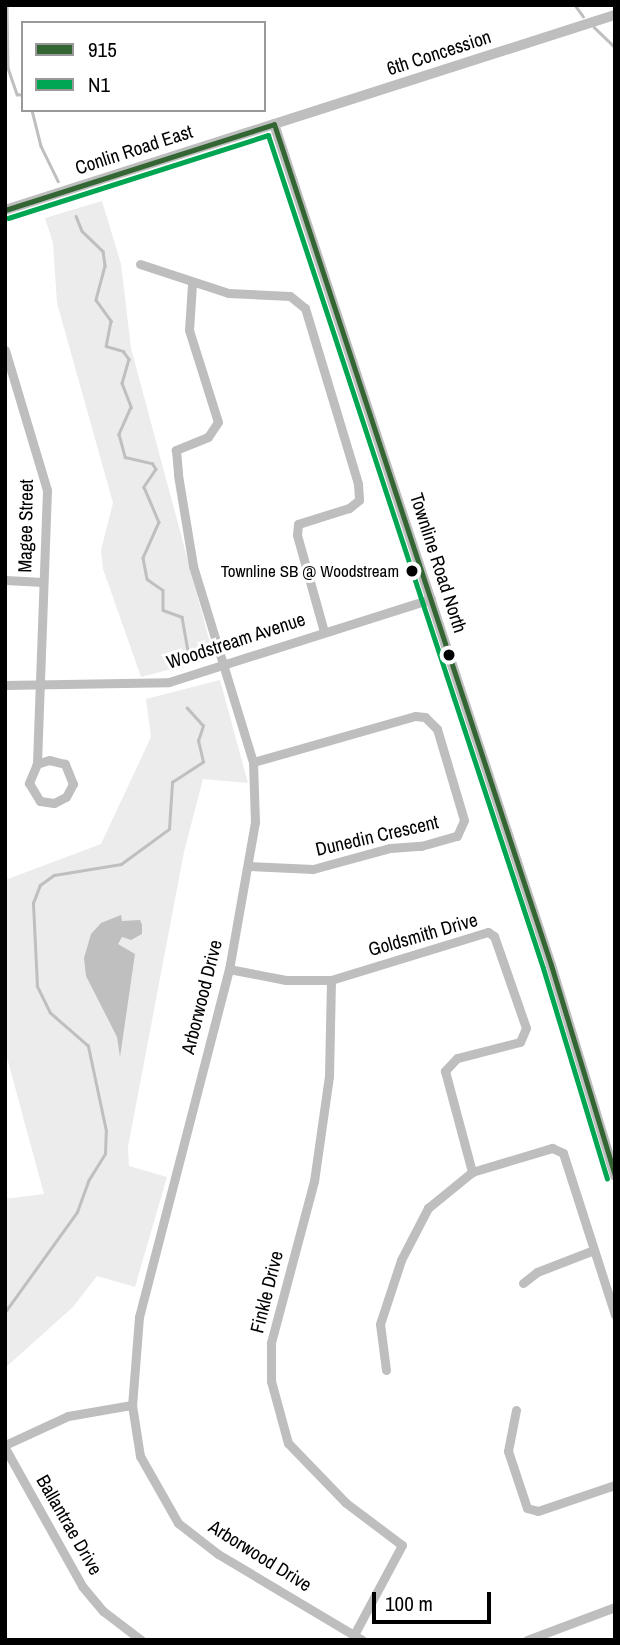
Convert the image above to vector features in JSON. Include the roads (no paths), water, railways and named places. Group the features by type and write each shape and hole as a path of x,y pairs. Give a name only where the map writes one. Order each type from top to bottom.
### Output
{"street":[{"name":"6th Concession","path":"274,124 615,15"},
{"name":"Conlin Road East","path":"5,209 274,124"},
{"name":"Townline Road North","path":"274,124 431,598 615,1176"},
{"path":"139,264 192,284 228,293 290,296 305,309 359,484 359,500 349,508 298,524 297,535 324,632"},
{"name":"Arborwood Drive","path":"192,284 189,330 218,422 208,437 176,450 176,457 193,566 253,762 255,822 229,969 139,1317 132,1405 140,1456 177,1522 218,1554 358,1638"},
{"name":"Magee Street","path":"5,350 9,374 47,490 37,685 37,764"},
{"path":"5,580 43,582"},
{"name":"Woodstream Avenue","path":"5,685 145,685 169,682 431,598"},
{"name":"Dunedin Crescent","path":"248,866 313,869 390,848 421,846 457,836 464,820 437,729 425,717 415,716 253,762"},
{"path":"49,760 65,764 72,777 66,797 46,803 34,796 29,783 37,764 49,760"},
{"name":"Goldsmith Drive","path":"229,969 286,980 331,980 488,932 494,936 526,1028 520,1042 457,1058 445,1071 472,1172"},
{"name":"Finkle Drive","path":"331,980 329,1076 314,1181 271,1343 271,1381 288,1443 346,1503 401,1545 358,1638"},
{"path":"386,1370 380,1324 401,1261 428,1208 472,1172 558,1149 615,1315"},
{"path":"523,1283 537,1272 594,1250"},
{"path":"5,1446 68,1416 132,1405"},
{"path":"516,1410 508,1451 527,1508 538,1511 615,1485"},
{"name":"Ballantrae Drive","path":"5,1446 74,1575 103,1611 141,1640"},
{"path":"527,1640 615,1607"}],"waterway":[{"path":"7,5 8,68 17,94 21,95"},
{"path":"575,5 583,16"},
{"path":"594,27 615,47"},
{"path":"32,112 41,146 58,181"},
{"path":"76,216 82,231 103,251 105,266 96,300 111,321 106,346 123,351 129,359 122,383 131,407 119,434 125,457 152,463 156,469 144,487 159,522 143,558 147,579 163,590 163,610 182,617 188,652"},
{"path":"5,1312 77,1212 88,1181 105,1154 106,1131 88,1046 50,1013 37,986 33,903 40,885 54,875 121,864 169,829 172,782 203,762 198,741 203,726 187,708"}],"place":[{"name":"Townline SB @ Woodstream","path":"412,571"}]}
